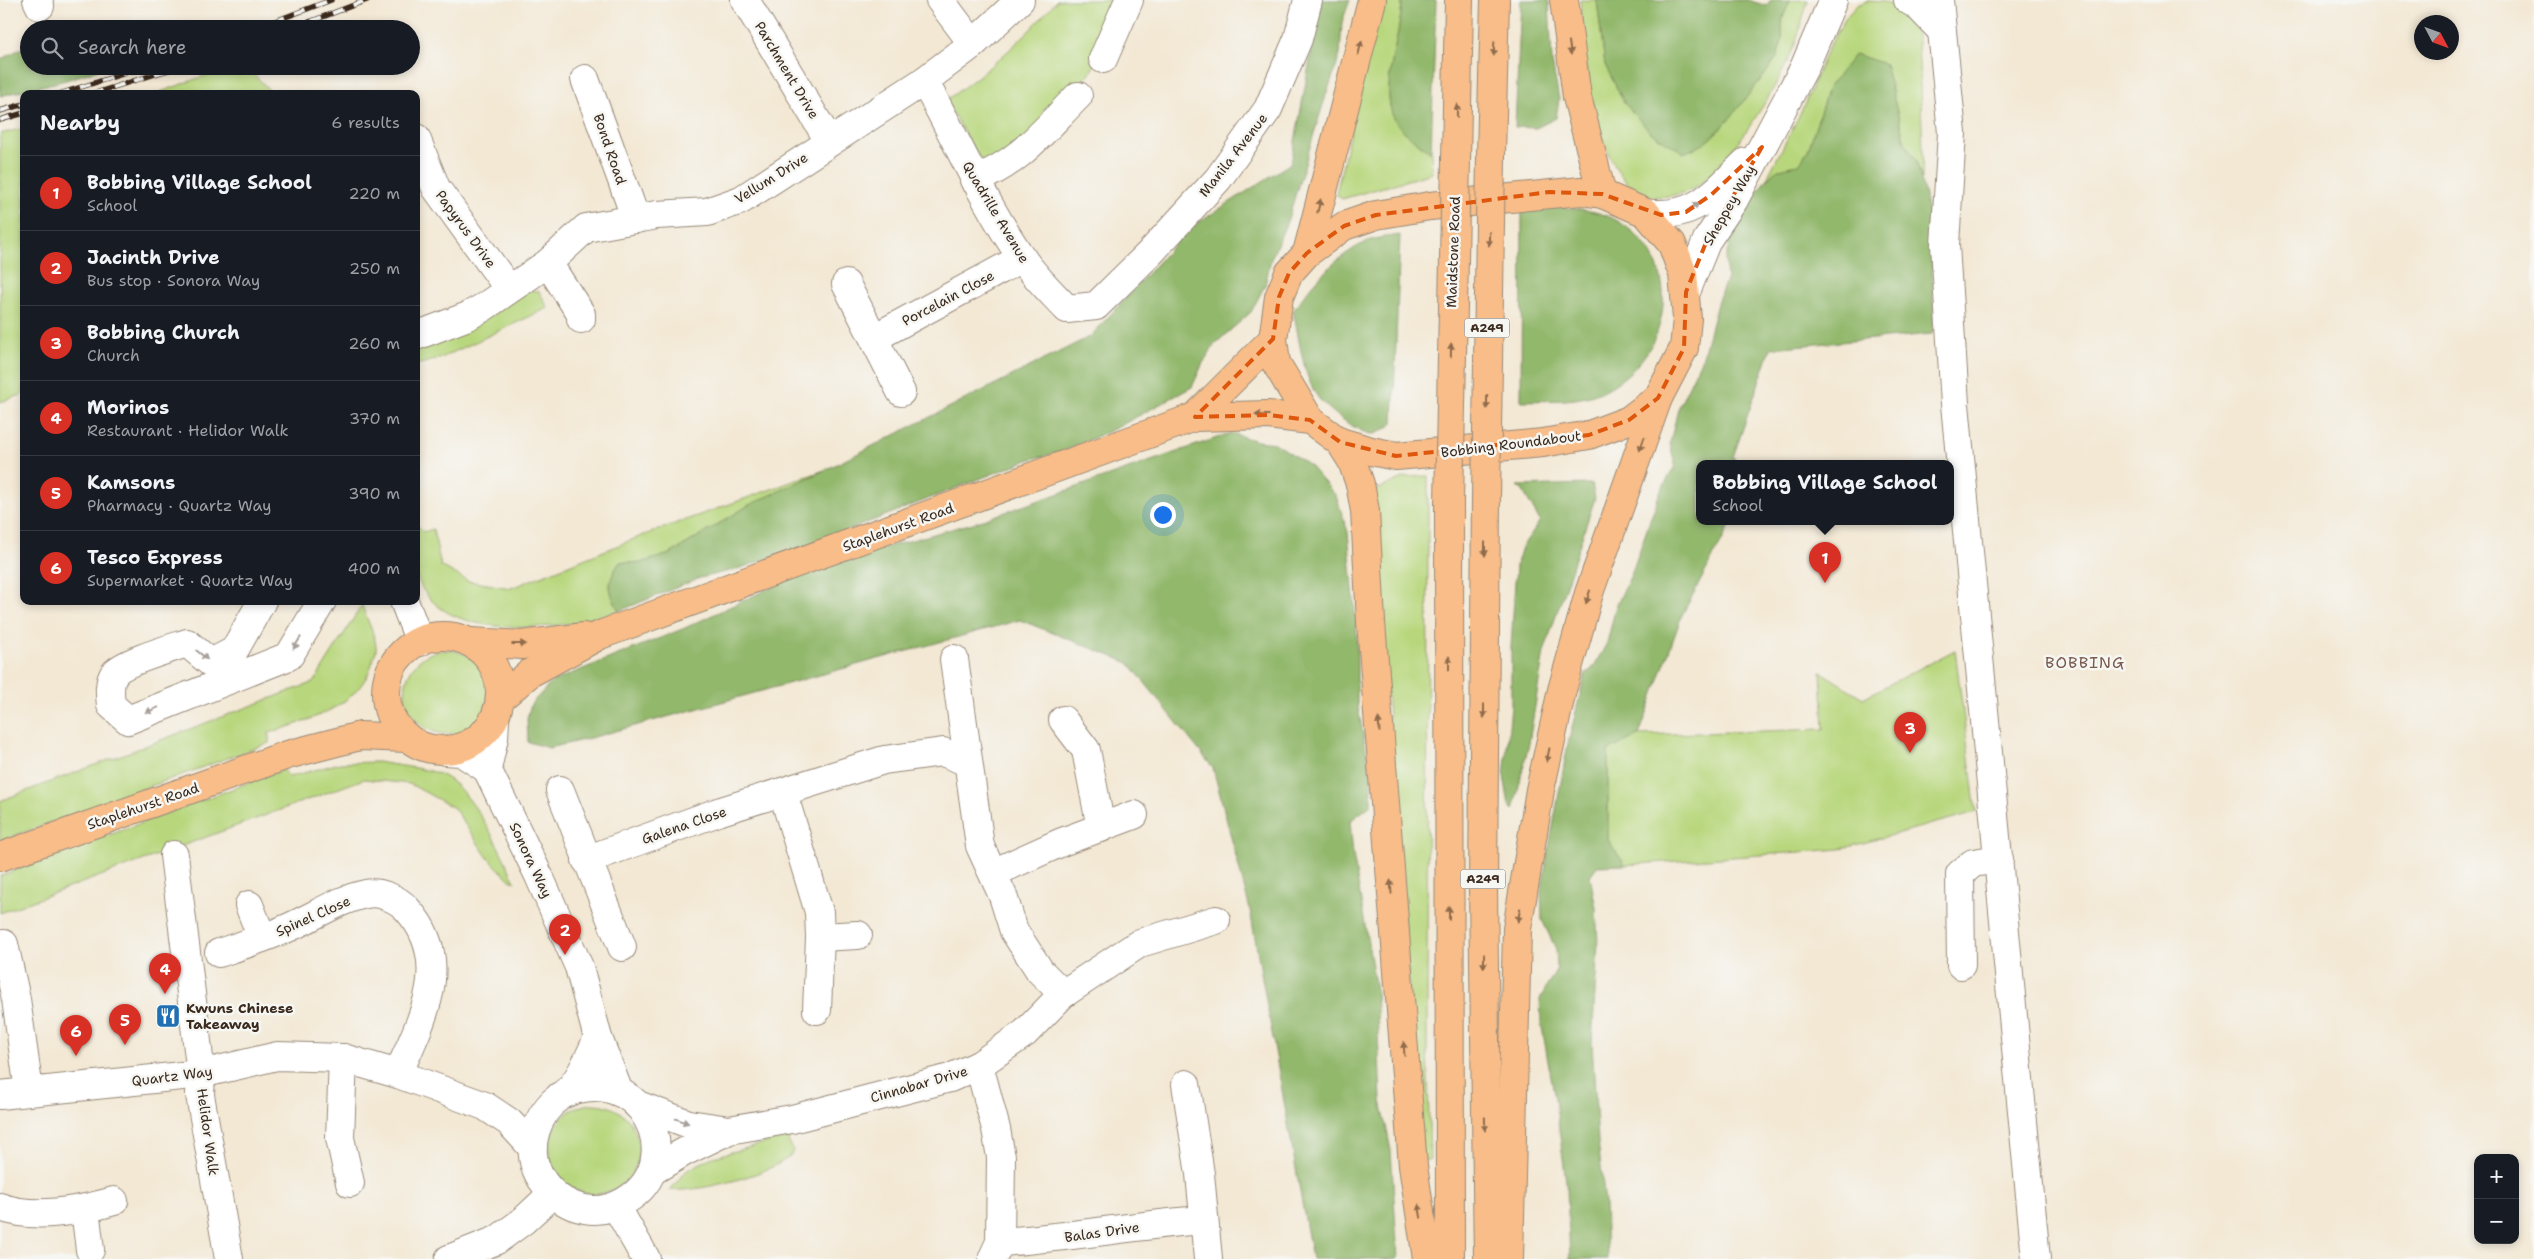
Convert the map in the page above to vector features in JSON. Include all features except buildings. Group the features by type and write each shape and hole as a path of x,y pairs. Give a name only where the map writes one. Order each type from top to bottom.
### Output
{"main road":[{"path":"1307,253 1372,0"},
{"name":"Maidstone Road","path":"1450,1259 1449,503 1459,0"},
{"name":"A249","path":"1488,1259 1483,889 1486,500 1495,0"},
{"path":"1564,0 1577,97 1602,194"},
{"name":"Bobbing Roundabout","path":"1580,191 1602,194 1646,213 1672,244 1683,274 1686,292 1687,318 1684,348 1658,398 1629,420 1589,435 1543,443 1396,456 1340,442 1310,420 1291,392 1276,363 1273,339 1279,297 1289,273 1307,253 1344,226 1376,215 1430,206 1549,192 1580,191"},
{"name":"Staplehurst Road","path":"1195,417 1273,339"},
{"path":"1509,1259 1517,929 1540,790 1562,690 1589,593 1658,398"},
{"name":"Staplehurst Road","path":"498,709 530,673 600,635 1195,417 1268,415 1310,420"},
{"path":"1340,442 1352,461 1360,484 1365,511 1371,622 1412,1166 1427,1259"},
{"name":"Staplehurst Road","path":"471,642 522,645 600,635"},
{"path":"434,636 453,636 471,642 484,652 494,666 500,682 498,709 479,738 461,749 445,751 418,746 406,738 394,724 387,708 385,689 390,670 401,654 420,642 434,636"},
{"name":"Staplehurst Road","path":"287,755 365,716 385,689"},
{"name":"Staplehurst Road","path":"0,856 287,755 360,736 406,738"}],"street":[{"name":"Parchment Drive","path":"745,0 829,141"},
{"path":"940,0 973,44"},
{"name":"Vellum Drive","path":"420,334 476,312 548,263 586,228 657,215 707,212 741,200 924,81 997,24 1020,0"},
{"path":"1103,59 1130,0"},
{"name":"Manila Avenue","path":"1096,306 1151,252 1218,179 1268,109 1298,39 1308,0"},
{"name":"Sheppey Way","path":"1686,292 1707,240 1734,200 1804,68 1834,0"},
{"path":"1908,0 1918,6 1941,30"},
{"path":"1939,0 1952,133 1945,245 1955,404 2036,1259"},
{"name":"Bond Road","path":"585,79 636,219"},
{"name":"Quadrille Avenue","path":"924,81 945,119 974,180 1022,258 1068,309 1096,306"},
{"path":"974,180 998,171 1022,153 1078,96"},
{"name":"Sheppey Way","path":"1646,213 1661,215 1686,212 1711,195 1762,147"},
{"name":"Papyrus Drive","path":"420,148 436,188 509,289"},
{"name":"Porcelain Close","path":"874,338 1022,258"},
{"path":"548,263 581,314 581,319"},
{"path":"846,284 901,392"},
{"path":"260,605 239,662 289,656 320,605"},
{"path":"406,605 420,642"},
{"path":"954,659 965,726 967,762 976,832 980,846 993,873 1014,931 1040,971 1063,994"},
{"path":"487,770 498,709"},
{"path":"1063,720 1086,750 1101,828"},
{"name":"Sonora Way","path":"445,751 461,752 487,770 539,876 580,967 598,1038 629,1098 648,1118 654,1133 655,1157 652,1171 643,1186 632,1197 616,1206 590,1210 574,1207 552,1194 539,1177 534,1163 532,1147 539,1121 557,1099 571,1087 598,1038"},
{"name":"Galena Close","path":"586,860 721,811 784,793 884,760 943,752 967,762"},
{"path":"560,790 578,834 586,860 608,908 622,947"},
{"path":"784,793 819,912 820,937 817,1010"},
{"path":"993,873 1062,842 1134,815"},
{"name":"Helidor Walk","path":"174,855 201,1074 200,1095 229,1259"},
{"path":"1961,965 1960,874 1973,864 1999,858"},
{"name":"Spinel Close","path":"219,953 285,930 306,918 346,900 368,893 388,896 402,904 416,918 428,941 432,979 426,1008 398,1074"},
{"path":"249,905 262,938"},
{"name":"Cinnabar Drive","path":"652,1171 684,1152 729,1130 792,1120 950,1078 979,1066 1025,1033 1063,994 1140,943 1216,920"},
{"path":"820,937 858,935"},
{"path":"4,944 16,999 29,1091"},
{"name":"Quartz Way","path":"0,1096 29,1091 201,1074 277,1056 343,1058 398,1074 485,1106 509,1122 532,1147"},
{"path":"343,1058 340,1138 350,1183"},
{"name":"Balas Drive","path":"979,1066 996,1129 1001,1158 996,1251 1049,1239 1156,1223 1203,1220"},
{"path":"1186,1084 1200,1174 1208,1259"},
{"path":"557,1099 573,1090 588,1087 605,1087 629,1098"},
{"name":"Cinnabar Drive","path":"629,1098 689,1124 729,1130"},
{"name":"Quartz Way","path":"485,1106 536,1106 557,1099"},
{"path":"449,1259 497,1240 523,1222 552,1194"},
{"path":"0,1207 24,1214 85,1209 114,1201"},
{"path":"616,1206 646,1259"},
{"path":"85,1209 90,1250"}],"highlighted area":[{"path":"1762,147 1707,240 1686,292 1684,348 1658,398 1629,420 1589,435 1396,456 1340,442 1310,420 1268,415 1195,417 1273,339 1279,297 1289,273 1307,253 1344,226 1376,215 1549,192 1602,194 1661,215 1686,212 1711,195"}],"green space":[{"path":"1057,0 1124,0 1106,44 1090,73 1029,140 987,170 945,101 1004,54 1031,29"},
{"path":"1321,0 1350,0 1342,22 1340,55 1288,219 1271,259 1265,285 1251,312 1215,344 1203,363 1192,387 1114,429 1062,452 1028,460 805,547 734,570 700,578 619,611 610,586 612,575 620,562 640,563 670,554 749,505 827,469 1091,336 1188,229 1291,163"},
{"path":"1380,0 1402,0 1390,79 1389,95 1391,110 1399,126 1431,153 1432,173 1342,199 1336,194"},
{"path":"1402,0 1436,0 1431,153 1399,126 1391,110 1389,95 1390,79"},
{"path":"1521,0 1548,0 1549,2 1552,62 1559,99 1556,118 1536,128 1515,127"},
{"path":"1580,0 1597,0 1605,65 1704,144 1726,123 1777,57 1782,41 1782,20 1790,0 1808,0 1795,44 1779,79 1754,121 1725,159 1697,186 1677,195 1653,197 1639,194 1628,184 1615,167 1605,146 1591,97"},
{"path":"1597,0 1748,0 1767,6 1771,0 1790,0 1782,20 1782,41 1777,57 1766,73 1726,123 1704,144 1684,153 1650,132 1625,104 1605,65"},
{"path":"1867,1 1885,2 1903,7 1913,19 1918,41 1923,148 1922,180 1916,160 1905,143 1885,64 1828,88 1808,151 1799,165 1780,169 1767,178 1802,110 1828,48 1847,16 1857,5"},
{"path":"20,49 20,75 81,75 0,96 0,60"},
{"path":"1855,54 1885,64 1905,143 1916,160 1925,196 1931,235 1934,328 1932,334 1771,348 1733,457 1735,460 1696,460 1696,525 1730,525 1682,615 1639,735 1608,751 1608,840 1625,865 1597,866 1590,876 1596,908 1598,943 1592,1043 1598,1141 1605,1203 1607,1259 1570,1259 1567,1189 1555,1099 1541,1022 1540,999 1557,968 1556,949 1542,920 1541,891 1568,744 1585,674 1593,668 1607,643 1616,606 1631,575 1660,492 1675,466 1670,443 1678,409 1703,356 1718,300 1727,278 1725,260 1734,226 1767,178 1780,169 1799,164 1808,151 1828,88"},
{"path":"207,75 255,75 269,90 166,90"},
{"path":"20,129 20,395 0,402 0,134"},
{"path":"1558,207 1588,210 1602,214 1616,220 1639,238 1654,260 1662,283 1663,308 1657,333 1645,355 1627,375 1603,391 1594,395 1573,399 1521,401 1522,210"},
{"path":"1400,235 1393,423 1378,433 1373,434 1360,430 1343,420 1317,396 1307,376 1293,311 1316,281 1344,255 1370,240"},
{"path":"525,290 539,291 548,308 439,359 420,364 420,342"},
{"path":"1231,433 1257,441 1275,443 1309,465 1336,496 1348,532 1357,635 1357,702 1371,776 1371,805 1350,821 1353,854 1376,990 1381,1100 1391,1151 1398,1259 1312,1259 1250,910 1213,768 1129,663 1020,620 583,740 549,748 528,742 527,719 531,704 553,681 685,628 778,584 862,554 980,521"},
{"path":"827,469 746,507 670,554 640,563 620,562 612,575 610,586 619,611 586,620 548,626 506,627 484,624 463,619 445,611 430,599 420,584 420,528 424,532 433,529 441,566 468,581 511,588 644,535"},
{"path":"1428,476 1427,1040 1430,1160 1422,1160 1372,492 1405,477"},
{"path":"1592,484 1595,498 1544,652 1528,748 1513,810 1509,805 1504,776 1511,707 1511,647 1516,566 1522,547 1540,521 1523,491 1517,486"},
{"path":"362,605 374,636 376,650 365,679 344,702 315,717 269,733 269,743 0,841 0,801 314,682"},
{"path":"447,650 463,653 477,662 486,676 489,692 486,708 477,722 463,731 447,734 431,731 417,722 408,708 405,692 408,676 417,662 431,653"},
{"path":"1955,650 1976,812 1841,849 1625,865 1608,840 1608,750 1639,735 1824,729 1821,672 1863,698"},
{"path":"378,762 432,772 451,781 473,805 484,821 515,882 510,880 488,858 454,808 410,784 364,779 0,913 0,876 277,772 284,770 289,777 340,763"},
{"path":"594,1104 603,1105 619,1112 631,1124 638,1140 638,1158 631,1174 619,1186 603,1193 594,1194 585,1193 569,1186 557,1174 550,1158 549,1149 550,1140 557,1124 569,1112 585,1105"},
{"path":"786,1137 790,1138 788,1141 794,1151 786,1159 773,1167 717,1185 670,1190 686,1171 710,1158"}],"railway":[{"path":"278,20 331,0"},
{"path":"315,20 367,0"},
{"path":"72,90 119,75"},
{"path":"105,90 152,75"},
{"path":"0,111 20,105"},
{"path":"0,120 20,114"}],"place":[{"name":"Bobbing Village School","path":"1825,583"},
{"name":"Bobbing Church","path":"1910,753"},
{"name":"Jacinth Drive","path":"565,955"},
{"name":"Morinos","path":"165,994"},
{"name":"Kwuns Chinese Takeaway","path":"168,1016"},
{"name":"Kamsons","path":"125,1045"},
{"name":"Tesco Express","path":"76,1056"}],"district":[{"name":"BOBBING","path":"2085,662"}]}
